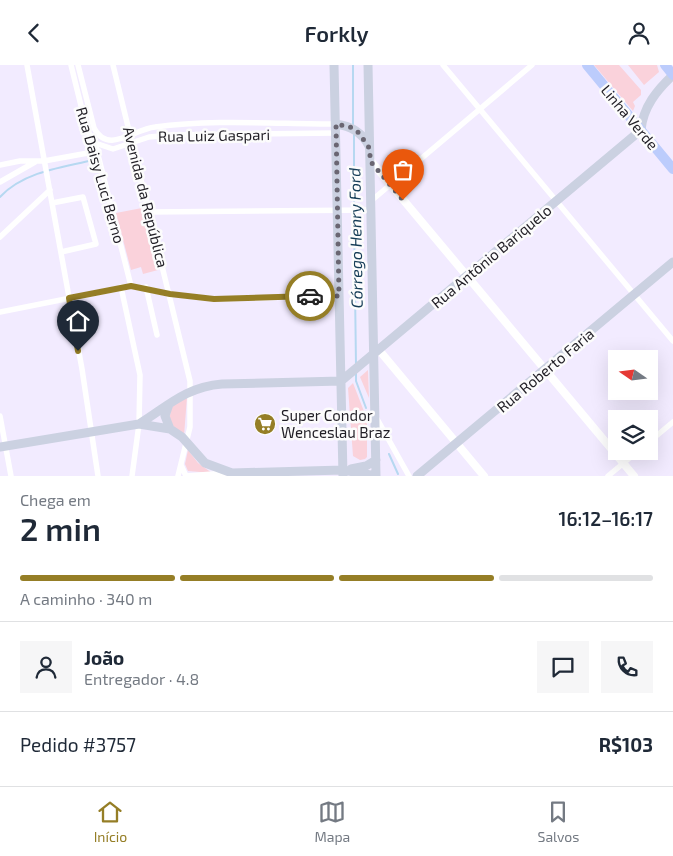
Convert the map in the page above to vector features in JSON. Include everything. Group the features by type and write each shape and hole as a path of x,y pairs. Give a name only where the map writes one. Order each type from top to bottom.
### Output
{"highway":[{"name":"Linha Verde","path":"587,65 673,169"},
{"path":"665,65 673,75"}],"main road":[{"path":"334,65 340,210 339,296 345,378 343,473"},
{"path":"3,447 139,424 170,429 187,441 205,463 232,473 343,473 376,476 368,207 370,161 368,145 368,65"},
{"path":"641,130 643,116 652,99 673,75"},
{"path":"337,127 350,127 368,145"},
{"name":"Rua Antônio Bariquelo","path":"345,378 641,130"},
{"name":"Rua Roberto Faria","path":"417,476 673,262"},
{"path":"139,424 192,390 222,384 345,378"},
{"path":"169,404 165,416 170,429"},
{"path":"343,473 376,460"}],"street":[{"path":"28,65 98,476"},
{"name":"Rua Daisy Luci Berno","path":"71,65 87,131 95,143 131,286"},
{"name":"Rua Daisy Luci Berno","path":"78,65 92,123 100,137"},
{"name":"Avenida da República","path":"113,65 185,354 192,390 191,418 178,476"},
{"path":"443,65 673,341"},
{"path":"149,212 340,210 368,207 390,184 532,65"},
{"name":"Rua Luiz Gaspari","path":"100,137 112,141 147,128 175,125 337,127"},
{"name":"Rua Luiz Gaspari","path":"0,165 20,161 36,161 46,167 149,137 337,127"},
{"path":"95,143 109,149"},
{"path":"0,181 36,161"},
{"path":"370,161 634,476"},
{"path":"0,237 50,190"},
{"path":"52,203 83,197 96,244 61,252"},
{"path":"0,312 131,286 146,287 170,294 214,299 339,296"},
{"path":"122,287 139,365 139,424 132,476"},
{"path":"146,287 157,335"},
{"path":"373,355 457,444 484,476"},
{"path":"0,415 3,447 11,476"},
{"path":"375,415 409,476"},
{"path":"658,434 673,422"},
{"path":"608,476 628,460"},
{"path":"181,464 186,476 232,473"}],"shaded area":[{"path":"594,65 619,65 641,90 641,95 633,102 635,106 633,111"},
{"path":"628,65 657,65 659,72 644,85"},
{"path":"142,208 158,270 143,274 141,267 131,270 116,213"},
{"path":"368,371 369,398 360,377"},
{"path":"353,383 367,419 367,457 360,460 353,456 348,388"},
{"path":"187,397 184,436 169,420 172,406"},
{"path":"188,450 198,463 212,473 188,471 185,464"}],"waterway":[{"name":"Córrego Henry Ford","path":"353,65 353,125"},
{"name":"Córrego Henry Ford","path":"354,132 354,208"},
{"path":"0,197 9,189 31,176 56,168 94,160"},
{"name":"Córrego Henry Ford","path":"354,212 356,365"},
{"name":"Córrego Henry Ford","path":"356,372 356,381 366,408"},
{"name":"Córrego Henry Ford","path":"389,454 398,474"}],"way so far":[{"path":"310,296 339,296 336,124 350,127 359,133 370,149 370,161 403,200"}],"place":[{"name":"Super Condor Wenceslau Braz","path":"265,424"}],"route":[{"path":"78,351 69,298 131,286 146,287 170,294 214,299 310,296"}]}
